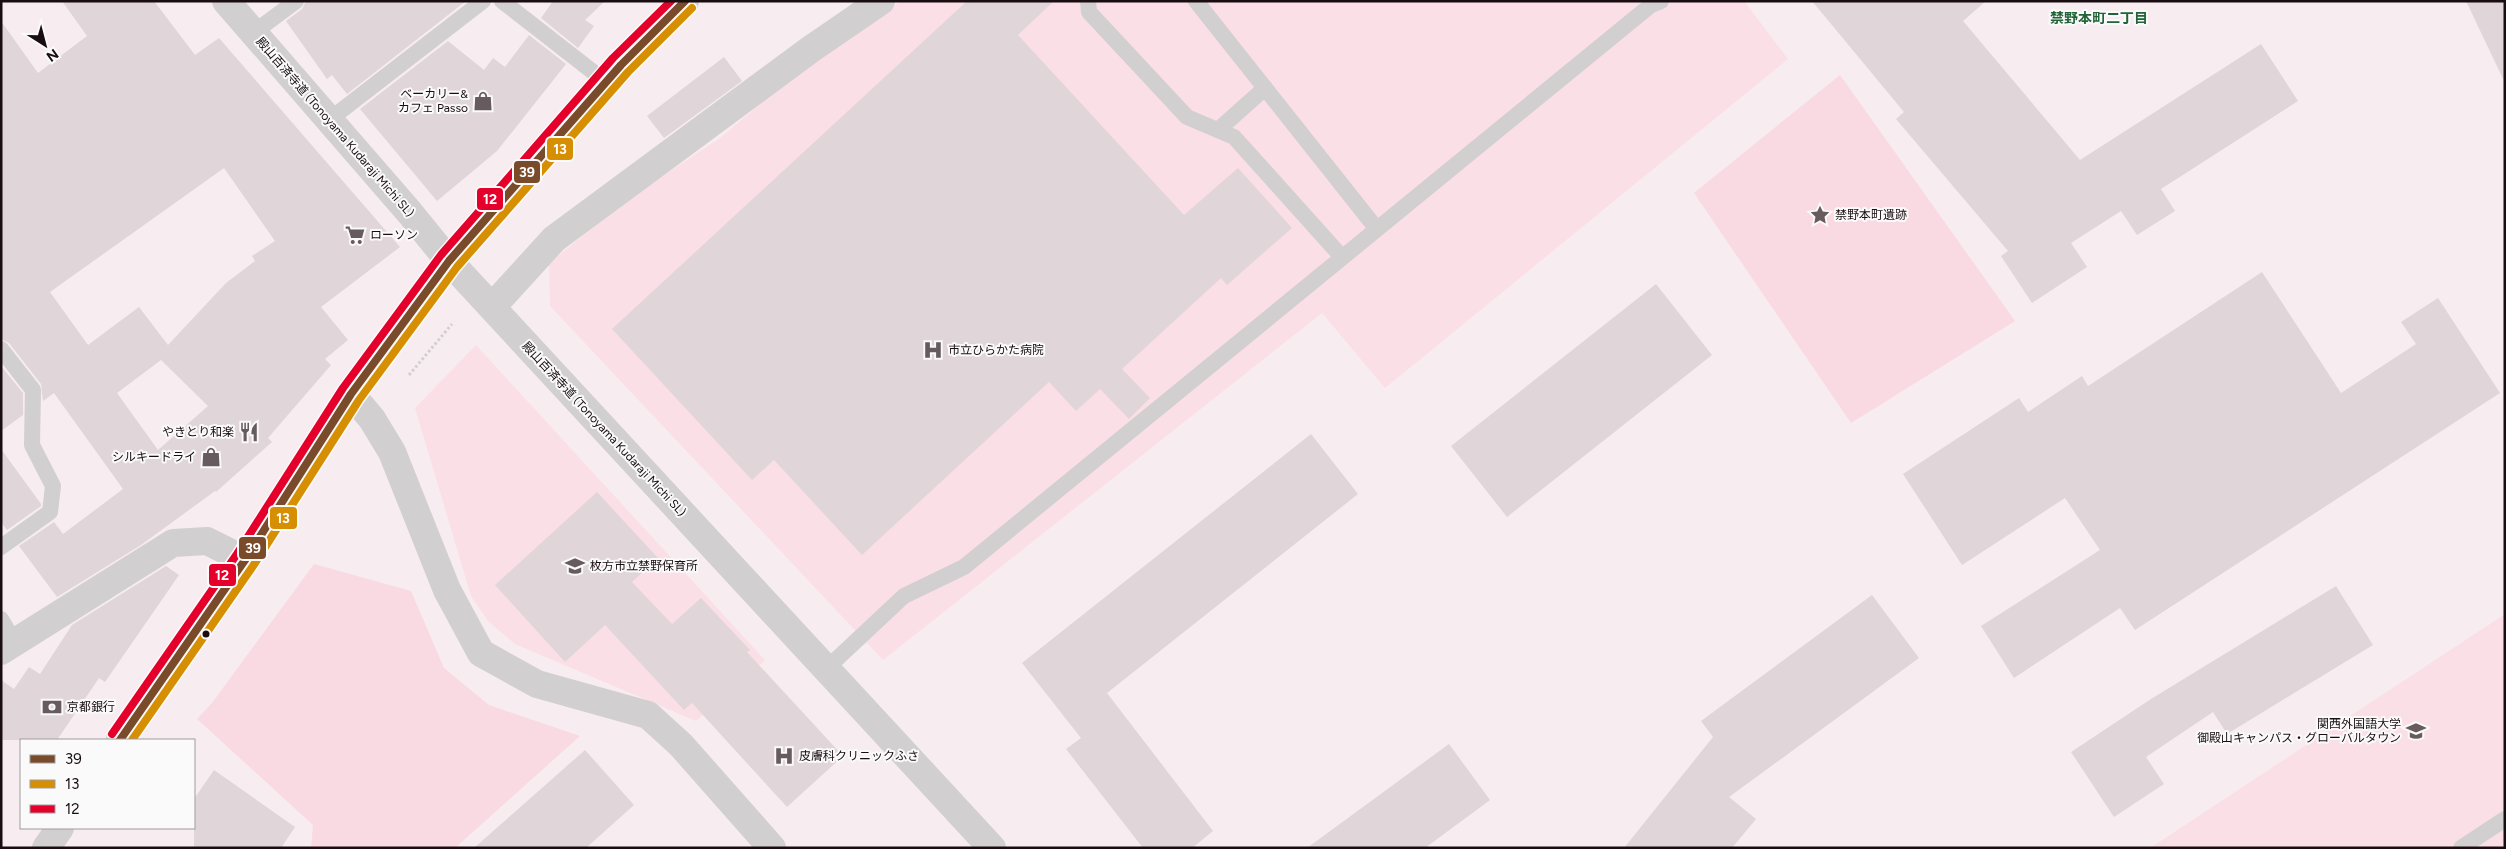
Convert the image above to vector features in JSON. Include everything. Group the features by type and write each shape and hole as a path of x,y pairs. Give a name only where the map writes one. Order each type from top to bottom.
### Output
{"street":[{"name":"殿山百済寺道 (Tonoyama Kudaraji Michi SL)","path":"226,1 410,212 448,261 992,848"},
{"path":"121,739 245,560 351,394 448,261 606,82 685,1"},
{"path":"492,307 554,239 803,55 881,1"},
{"path":"351,394 372,419 392,452 447,590 481,652 537,684 648,716 681,745 772,848"},
{"path":"8,647 172,543 207,541 245,560"},
{"path":"46,848 59,829"}],"lane":[{"path":"253,33 296,1"},
{"path":"329,120 483,1"},
{"path":"502,1 606,82"},
{"path":"1088,1 1089,12 1187,117 1234,137 1341,256"},
{"path":"1196,1 1376,228"},
{"path":"826,669 904,596 964,567 1341,256 1651,5 1661,1"},
{"path":"1218,130 1265,88"},
{"path":"1,349 33,390 32,445 54,486 50,512 1,547"},
{"path":"1,619 8,647"},
{"path":"2461,848 2505,819"}],"shaded area":[{"name":"市立ひらかた病院","path":"901,1 1744,1 1788,59 1385,388 1322,313 883,660 550,306 549,263 627,200 720,138 815,58"},
{"path":"1840,75 2015,321 1851,423 1694,193"},
{"path":"476,345 765,660 696,721 515,644 488,621 471,596 415,408"},
{"path":"314,564 411,591 444,668 489,705 580,736 455,848 311,848 313,825 197,719 212,703"},
{"name":"関西外国語大学 御殿山キャンパス・グローバルタウン","path":"2505,614 2505,848 2150,848"}],"building":[{"path":"62,1 154,1 195,55 219,38 400,247 321,307 348,340 325,359 331,365 268,438 272,442 216,492 141,545 57,597 19,546 54,522 63,534 123,489 54,393 43,401 41,384 9,343 1,339 1,21 38,73 87,36","holes":["224,168 275,241 252,256 255,261 226,283 168,345 139,307 88,345 50,292","161,360 208,406 158,450 117,393"]},
{"path":"306,1 466,1 347,94 332,75 327,79 286,21 302,9"},
{"path":"553,1 605,1 585,20 594,26 578,48 541,18"},
{"path":"967,1 1054,1 1018,35 1184,215 1238,168 1292,228 1227,285 1221,278 1122,369 1150,398 1129,419 1100,389 1076,411 1049,382 862,555 774,460 752,480 612,329"},
{"path":"1812,1 1986,1 1963,21 2080,160 2261,44 2298,101 2161,189 2175,211 2137,235 2121,211 2071,243 2087,267 2032,303 2001,256 2008,251 1896,119 1904,112"},
{"path":"2466,1 2505,1 2505,83"},
{"path":"529,35 566,64 497,151 437,201 360,109 448,41 484,70 493,58 505,67"},
{"path":"724,57 742,81 664,138 647,116"},
{"path":"2262,272 2341,393 2416,344 2401,322 2438,298 2500,393 2135,630 2120,608 2014,678 1981,626 2100,550 2065,498 1962,565 1903,474 2019,398 2028,412 2082,376 2088,386"},
{"path":"1656,284 1712,355 1507,517 1451,446"},
{"path":"1,366 23,393 23,415 1,431"},
{"path":"1311,434 1358,494 1107,693 1213,831 1192,848 1143,848 1066,749 1081,738 1022,663"},
{"path":"1,449 41,504 41,506 7,530 1,522"},
{"path":"597,492 658,558 632,582 672,624 701,598 750,650 747,652 843,756 787,807 692,703 684,710 605,625 565,662 495,585"},
{"path":"166,566 179,575 105,682 99,678 58,739 1,740 1,680 14,689 29,667 40,674 72,625"},
{"path":"2336,586 2373,645 2227,734 2213,712 2146,757 2164,784 2114,817 2071,752 2151,699"},
{"path":"1872,595 1919,658 1729,797 1756,819 1732,848 1624,848 1713,737 1701,721"},
{"path":"1449,744 1490,800 1425,848 1307,848"},
{"path":"585,750 634,805 586,848 474,848"},
{"path":"214,770 295,827 281,848 194,848 195,798"}],"transit line":[{"name":"12","path":"112,734 237,554 343,388 441,255 613,58 671,1"},
{"name":"39","path":"121,739 245,560 351,394 449,261 621,65 685,1"},
{"name":"13","path":"133,739 253,566 359,400 457,267 628,72 692,8"}],"place":[{"name":"ベーカリー& カフェ Passo","path":"483,101"},
{"name":"禁野本町遺跡","path":"1820,215"},
{"name":"ローソン","path":"355,235"},
{"name":"市立ひらかた病院","path":"933,350"},
{"name":"やきとり和楽","path":"249,432"},
{"name":"シルキードライ","path":"211,457"},
{"name":"枚方市立禁野保育所","path":"575,566"},
{"name":"京都銀行","path":"52,707"},
{"name":"関西外国語大学 御殿山キャンパス・グローバルタウン","path":"2416,731"},
{"name":"皮膚科クリニックふさ","path":"784,756"}],"district":[{"name":"禁野本町二丁目","path":"2099,18"}]}
